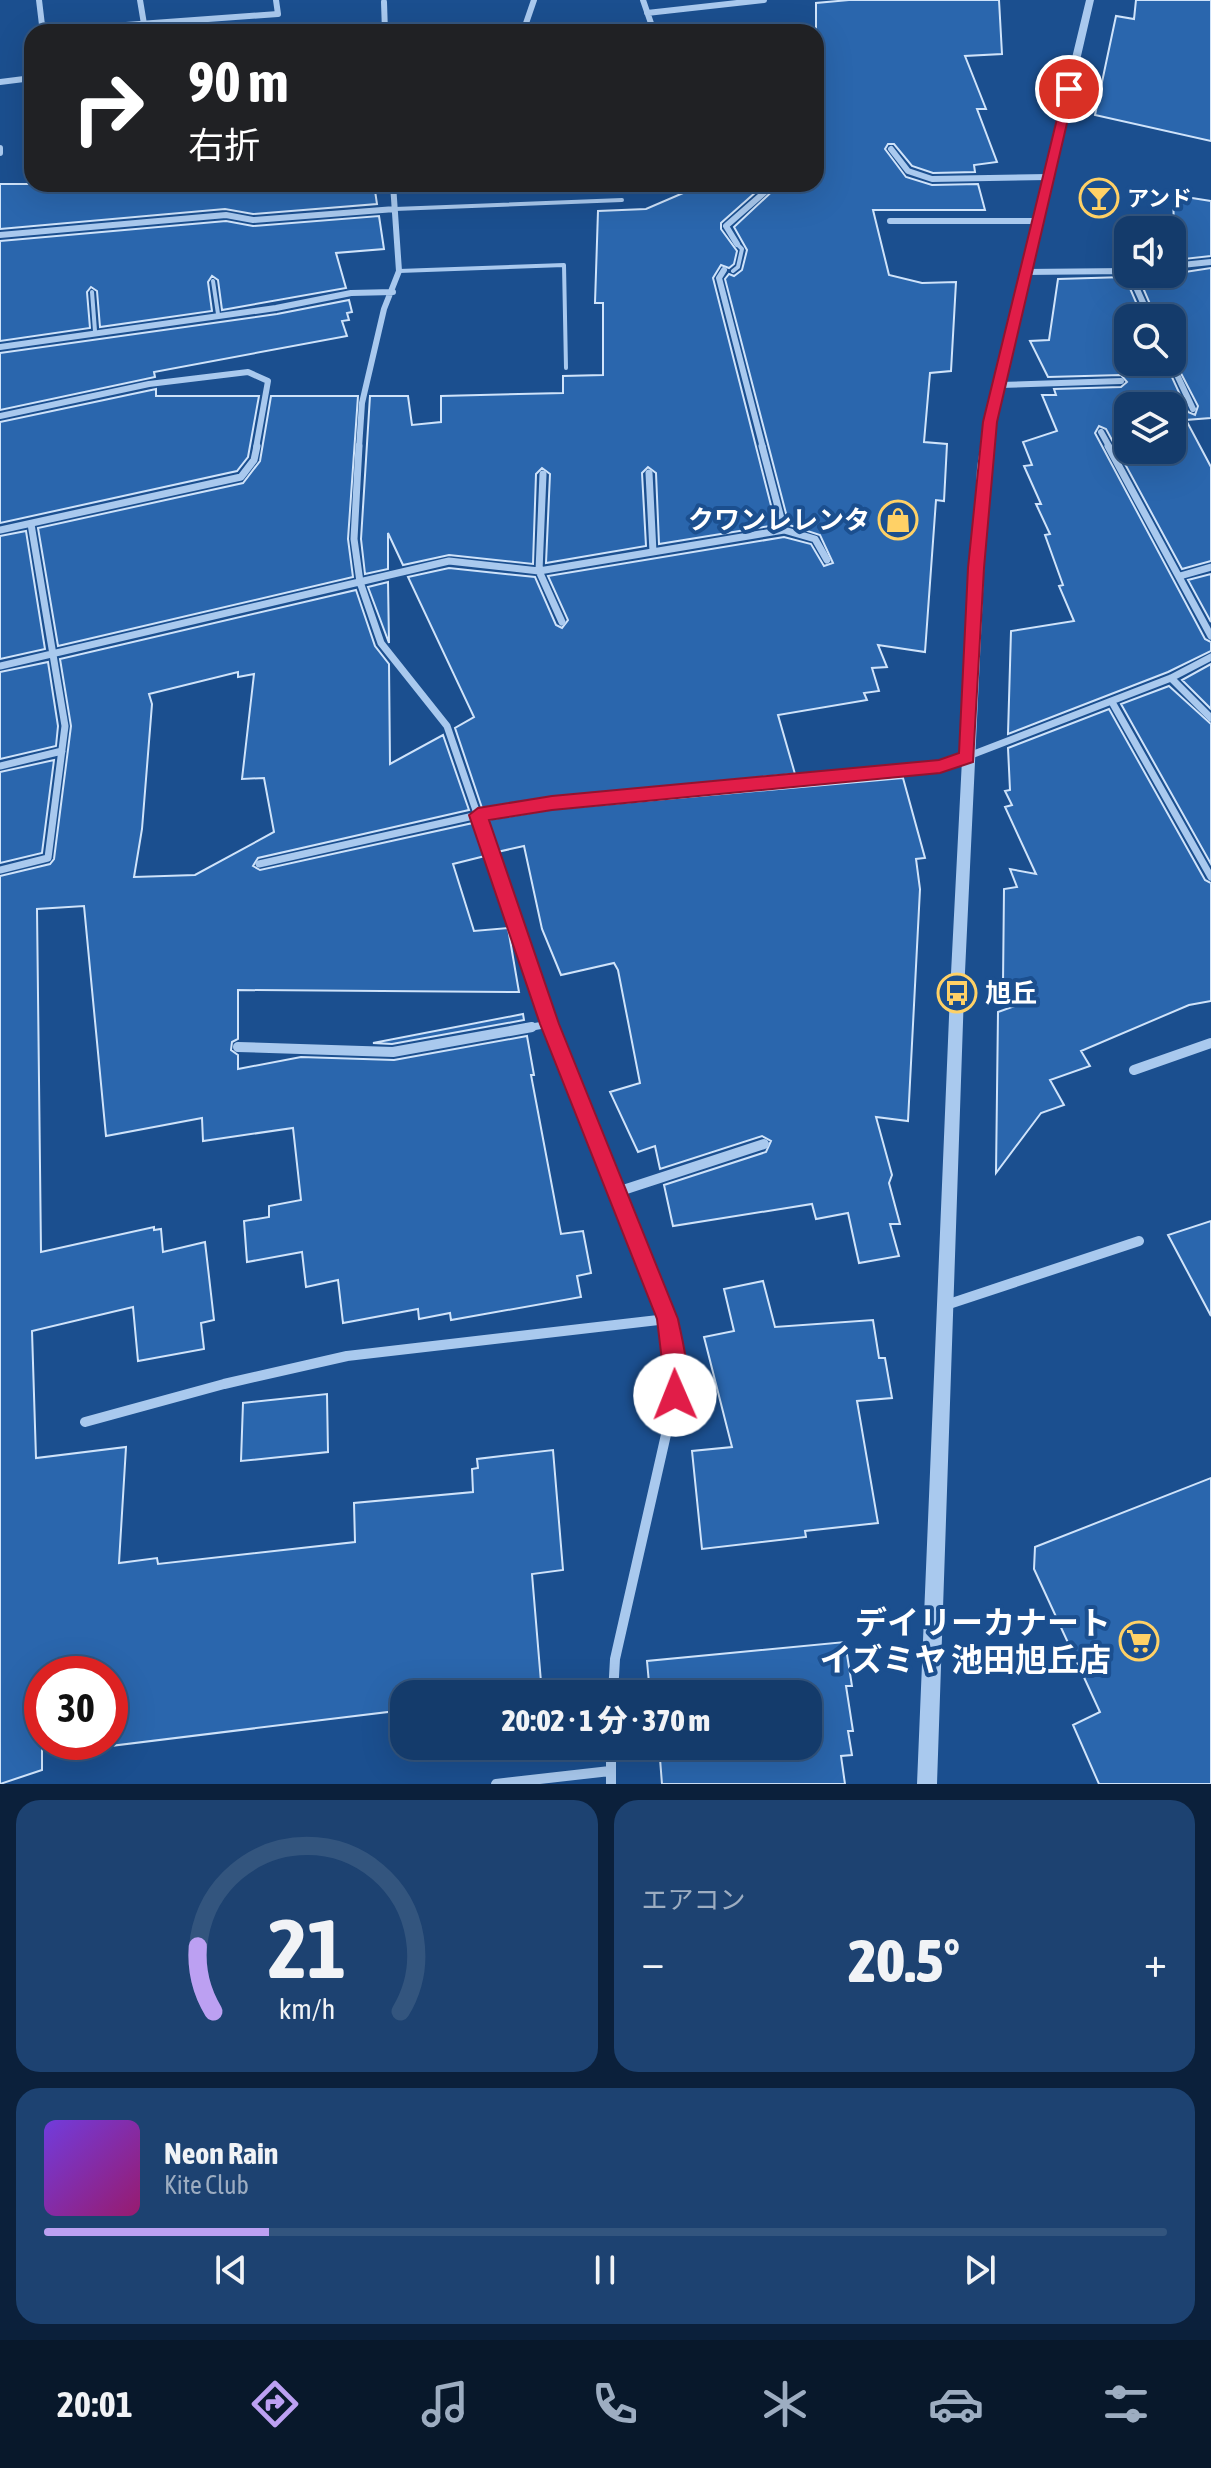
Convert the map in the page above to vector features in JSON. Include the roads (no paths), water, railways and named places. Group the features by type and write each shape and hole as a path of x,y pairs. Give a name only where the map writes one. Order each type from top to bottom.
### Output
{"street":[{"path":"39,0 42,24"},
{"path":"140,0 144,24 278,14 276,0"},
{"path":"526,24 534,0"},
{"path":"643,0 651,24"},
{"path":"647,13 764,0"},
{"path":"927,1784 967,757 983,468 1024,272 1090,0"},
{"path":"384,2 385,24"},
{"path":"0,82 24,79"},
{"path":"891,149 908,171 932,179 1048,177"},
{"path":"394,192 399,271 384,309 362,403 354,539 360,582 381,643 447,726 549,1024 667,1319 675,1356 675,1395 615,1659 614,1680"},
{"path":"737,244 726,226 765,192"},
{"path":"0,235 226,215 253,220 395,209"},
{"path":"890,221 1036,221"},
{"path":"1186,265 1211,262"},
{"path":"728,270 719,278 784,530"},
{"path":"1024,272 1114,272"},
{"path":"0,347 351,293 393,292"},
{"path":"0,416 149,384 248,372 268,381 254,460 241,477 0,530"},
{"path":"1178,376 1193,409"},
{"path":"999,385 1121,381"},
{"path":"1101,432 1211,636"},
{"path":"649,473 653,552"},
{"path":"543,474 539,571 562,622"},
{"path":"0,870 48,858 65,726 31,524"},
{"path":"0,666 449,561 539,571 784,530 815,539 827,560"},
{"path":"1180,576 1211,567"},
{"path":"259,864 478,815 552,803 940,767 1112,702 1171,678 1211,657"},
{"path":"1171,678 1211,718"},
{"path":"1112,702 1211,877"},
{"path":"0,766 62,751"},
{"path":"238,1047 393,1052 549,1024"},
{"path":"1134,1070 1211,1043"},
{"path":"617,1192 764,1144"},
{"path":"946,1305 1139,1241"},
{"path":"85,1422 224,1384 347,1356 667,1319"},
{"path":"610,1760 611,1784"},
{"path":"496,1784 610,1771"}],"lane":[{"path":"395,209 622,200"},
{"path":"728,270 738,267 742,249 737,244"},
{"path":"399,271 564,265 566,368"},
{"path":"213,281 218,314"},
{"path":"92,292 95,331"}],"place":[{"name":"アンド","path":"1099,198"},
{"name":"クワンレレンタ","path":"898,520"},
{"name":"旭丘","path":"957,993"},
{"name":"デイリーカナート イズミヤ 池田旭丘店","path":"1139,1641"}]}
